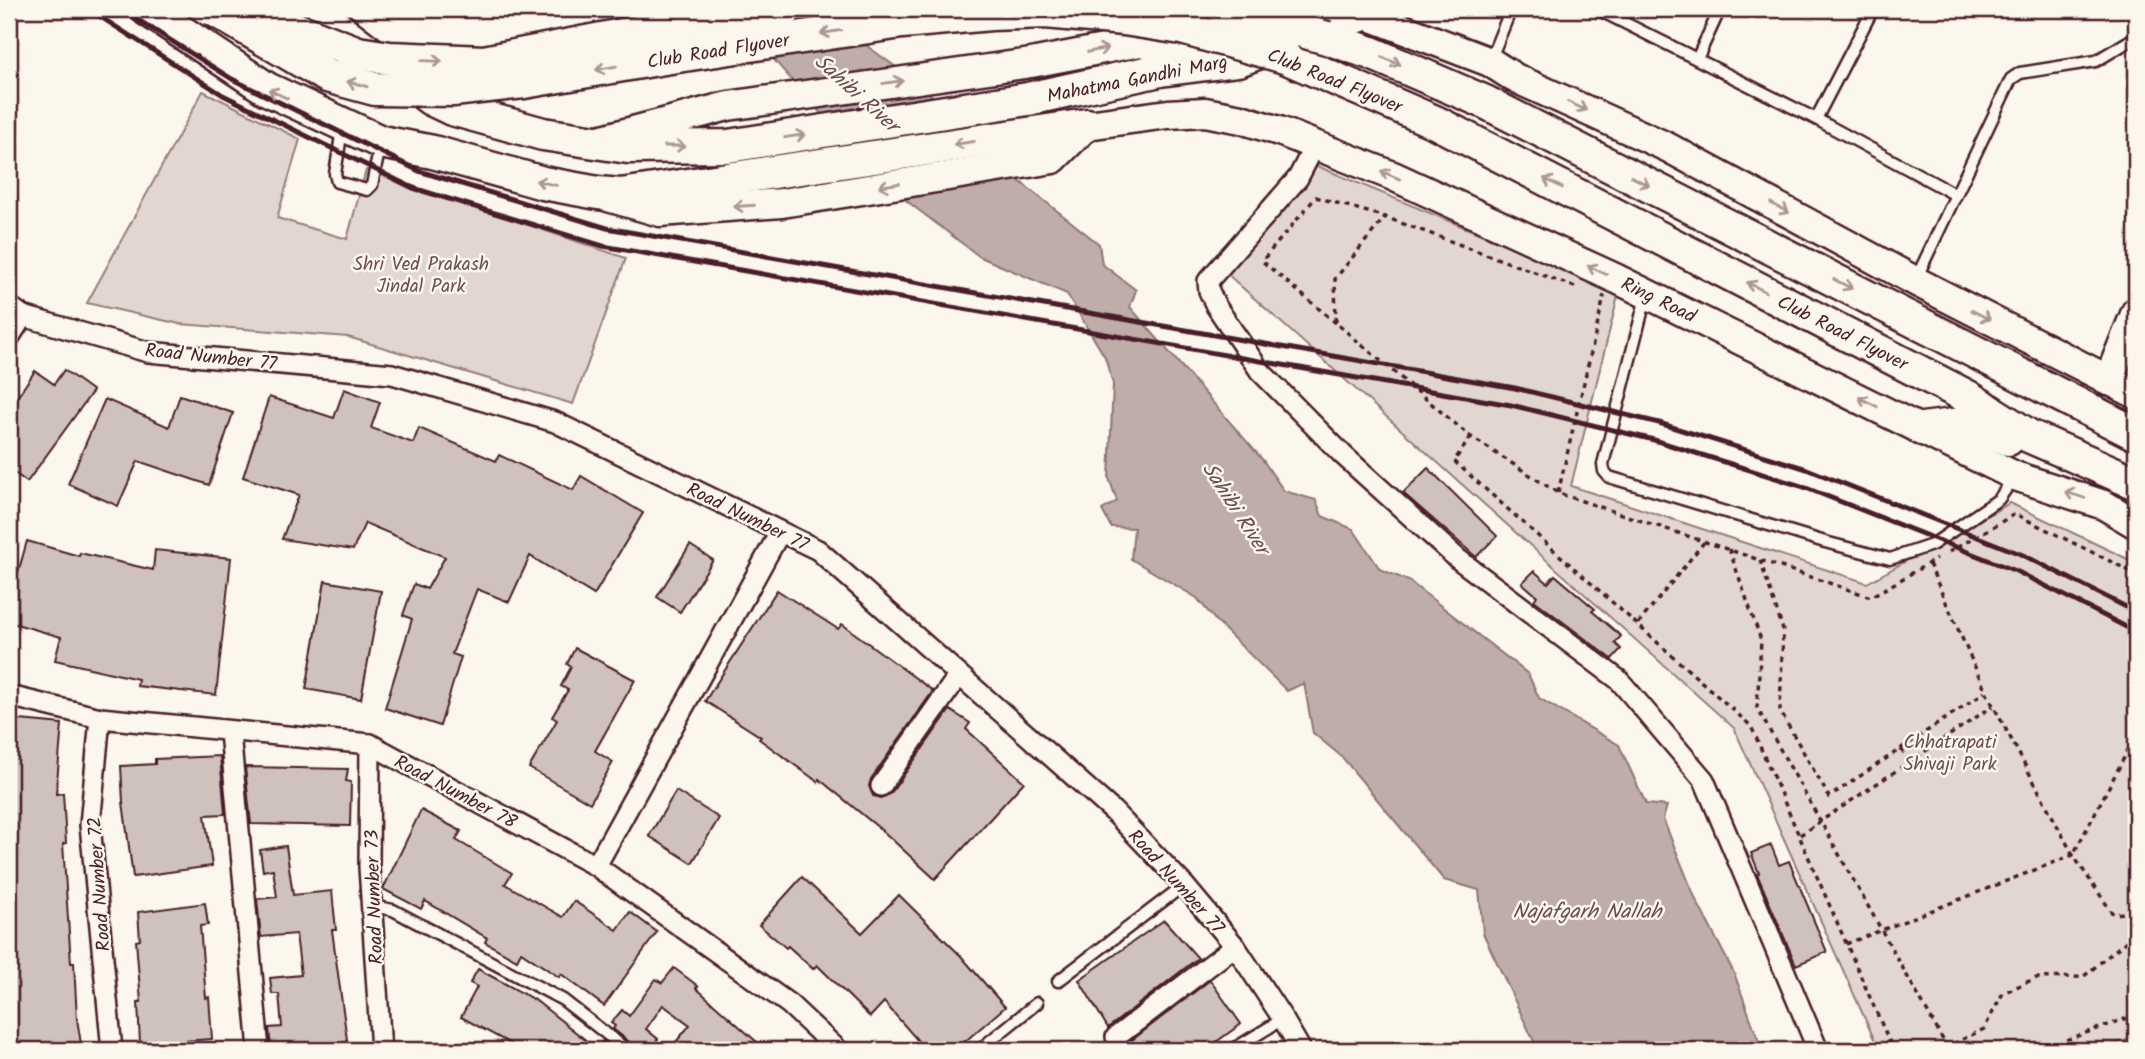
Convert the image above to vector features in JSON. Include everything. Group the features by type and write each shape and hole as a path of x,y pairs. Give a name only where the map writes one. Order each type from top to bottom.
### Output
{"main road":[{"path":"147,9 267,89 381,142 433,152 543,183 598,193 660,212 782,203 1054,159 1087,125"},
{"name":"Club Road Flyover","path":"213,9 327,76 375,89 453,90 524,82 902,22 991,14 1045,12 1124,19 1182,28 1285,57 1437,123 1968,397 2029,436 2133,481"},
{"name":"Club Road Flyover","path":"251,9 267,18 358,53 390,58 484,62 679,24 786,9"},
{"path":"313,9 431,99 452,109 544,134 592,142 728,106 1031,63 1140,42 1238,60"},
{"name":"Club Road Flyover","path":"1223,9 1371,53 1485,102 2037,383 2117,400"},
{"path":"1364,11 1490,62 1515,78 1667,147 1916,281 2117,400 2136,434"},
{"name":"Mahatma Gandhi Marg","path":"592,142 628,147 728,146 1028,99 1160,70 1238,60 1364,11"},
{"name":"Ring Road","path":"1168,114 1205,112 1241,119 1393,176 1647,293 2015,476 2104,505 2136,523"},
{"name":"Mahatma Gandhi Marg","path":"598,193 621,195 1168,114"},
{"path":"2117,400 2136,312"},
{"path":"2117,400 2136,357"},
{"path":"1922,429 1970,423 2062,464 2098,466"}],"street":[{"path":"1315,145 1297,178 1208,281 1209,292 1216,306 1260,371 1343,455 1458,559 1619,680 1704,780 1818,1050"},
{"path":"9,338 16,311"},
{"name":"Road Number 77","path":"16,311 148,352 391,374 555,422 818,551 1113,811 1184,885 1236,946 1301,1050"},
{"path":"596,866 780,532"},
{"path":"881,786 959,675"},
{"name":"Road Number 78","path":"9,696 100,719 370,744 596,866 789,1004 838,1050"},
{"name":"Road Number 72","path":"100,719 90,825 112,1050"},
{"path":"230,732 259,1050"},
{"name":"Road Number 73","path":"370,744 369,867 382,1049"},
{"path":"1116,1037 1236,946"}],"lane":[{"path":"1490,62 1511,9"},
{"path":"1597,9 1816,119 1956,195"},
{"path":"1697,59 1720,9"},
{"path":"1816,119 1873,9"},
{"path":"1916,281 2015,76 2096,61 2136,37"},
{"path":"342,124 335,174 337,182 343,185 369,188 372,185 381,142"},
{"path":"1647,293 1603,464 1609,477 1890,559 1931,545 1999,499 2015,476"},
{"path":"1058,981 1184,885"},
{"path":"372,906 393,910 563,1000 627,1050"},
{"path":"979,1050 1037,1003"},
{"path":"1232,1050 1283,1019"}],"path":[{"path":"1578,288 1385,217 1316,197 1262,261 1471,437 1558,493 1604,297 1591,292"},
{"path":"1336,323 1335,279 1385,217"},
{"path":"1471,437 1454,461 1751,726 1893,1050"},
{"path":"1638,625 1705,541"},
{"path":"1729,549 1761,640 1758,708 1947,1046 1984,1029 2003,993 2036,978 2083,976 2136,933"},
{"path":"1760,560 1783,630 1780,711 1829,797 1986,692"},
{"path":"1928,564 1986,692 2073,855 2113,914 2136,912"},
{"path":"1799,836 1993,706"},
{"path":"1846,944 2073,855 2136,735"},
{"path":"1901,749 1909,762"},
{"path":"2038,1050 2136,1015"}],"green space":[{"name":"Shri Ved Prakash Jindal Park","path":"203,91 300,139 277,218 347,239 366,170 626,258 573,404 348,337 180,324 87,303"},
{"name":"Chhatrapati Shivaji Park","path":"1317,166 1619,292 1571,486 1867,583 2010,503 2136,563 2136,1037 2096,1050 1879,1050 1734,728 1226,273"}],"water":[{"name":"Najafgarh Nallah","path":"693,9 824,9 856,38 922,86 1003,168 1099,244 1102,264 1136,290 1130,307 1262,459 1284,491 1316,500 1322,516 1353,529 1380,569 1409,581 1528,674 1539,698 1619,745 1646,804 1667,806 1663,819 1696,900 1734,973 1762,1050 1538,1050 1483,933 1479,890 1444,880 1342,757 1313,733 1304,683 1287,691 1216,621 1197,598 1131,559 1134,528 1111,527 1102,510 1117,501 1109,478 1113,384 1105,357 1067,294 980,257 878,179 770,55"}],"building":[{"path":"64,370 93,391 27,482 9,469 9,409 35,371 54,384"},
{"path":"344,389 380,402 371,428 413,443 419,428 496,461 499,455 573,490 581,476 643,513 594,595 530,556 509,602 477,589 452,654 461,657 440,726 385,708 412,619 403,615 414,584 427,589 445,557 365,523 353,550 282,539 299,495 243,477 269,397 334,418"},
{"path":"180,395 233,413 209,485 138,461 118,506 68,484 105,399 169,427"},
{"path":"1428,468 1497,536 1476,557 1403,493"},
{"path":"27,541 79,556 80,553 153,570 155,550 231,558 216,695 137,686 138,679 55,660 61,637 9,622 9,605"},
{"path":"690,545 713,560 680,612 657,597"},
{"path":"1534,571 1548,583 1555,575 1595,609 1592,611 1621,636 1615,643 1621,649 1612,659 1534,600 1537,596 1522,583"},
{"path":"325,581 381,591 361,699 306,689"},
{"path":"777,590 838,629 842,624 933,691 871,779 869,786 873,796 881,798 891,793 950,710 970,723 966,729 1024,782 935,879 885,833 819,779 818,782 759,739 761,737 705,701"},
{"path":"575,648 635,680 595,751 613,762 590,803 529,768 557,720 552,717 568,690 561,686 571,667 567,664"},
{"path":"9,719 62,724 56,794 63,793 66,843 63,844 71,963 74,963 77,1019 82,1050 9,1050"},
{"path":"220,756 225,814 205,815 212,866 133,877 121,766 155,764 155,759"},
{"path":"245,767 348,769 346,781 351,782 350,826 251,824"},
{"path":"676,791 719,818 692,863 649,836"},
{"path":"421,810 461,831 456,840 512,873 505,884 563,917 574,901 617,930 630,912 657,932 604,1006 561,974 559,977 521,952 517,960 485,942 487,938 425,901 421,909 383,889"},
{"path":"1771,845 1779,865 1789,861 1827,952 1796,965 1757,874 1759,873 1751,853"},
{"path":"286,846 293,895 332,891 336,930 332,930 348,1047 271,1050 269,1028 282,1027 279,994 272,994 270,978 301,975 296,934 261,937 257,899 277,897 273,869 263,871 260,850"},
{"path":"802,877 862,933 899,895 961,956 1005,1007 955,1050 926,1050 884,1002 870,1017 817,965 813,969 759,925"},
{"path":"205,903 208,925 200,926 212,1039 140,1044 138,1002 141,1002 136,941 140,940 138,912"},
{"path":"1164,920 1198,958 1108,1028 1079,980"},
{"path":"674,968 698,986 696,988 766,1050 685,1050 676,1042 690,1025 663,1005 646,1029 658,1039 649,1050 634,1050 632,1044 613,1029 615,1026 611,1023 622,1010 629,1016 656,979 662,983"},
{"path":"478,969 535,1000 597,1049 603,1041 615,1050 507,1050 511,1044 461,1017 477,987 470,983"},
{"path":"1210,980 1241,1024 1205,1050 1099,1050 1107,1045 1117,1049 1123,1047"}],"railway":[{"path":"88,9 223,95 413,188 603,246 1511,405 1654,440 1801,486 2016,571 2136,632"},
{"path":"121,9 232,79 419,171 607,228 1515,388 1659,423 1807,469 2023,555 2136,612"}],"water label":[{"name":"Sahibi River","path":"857,93"},
{"name":"Sahibi River","path":"1236,508"}]}
